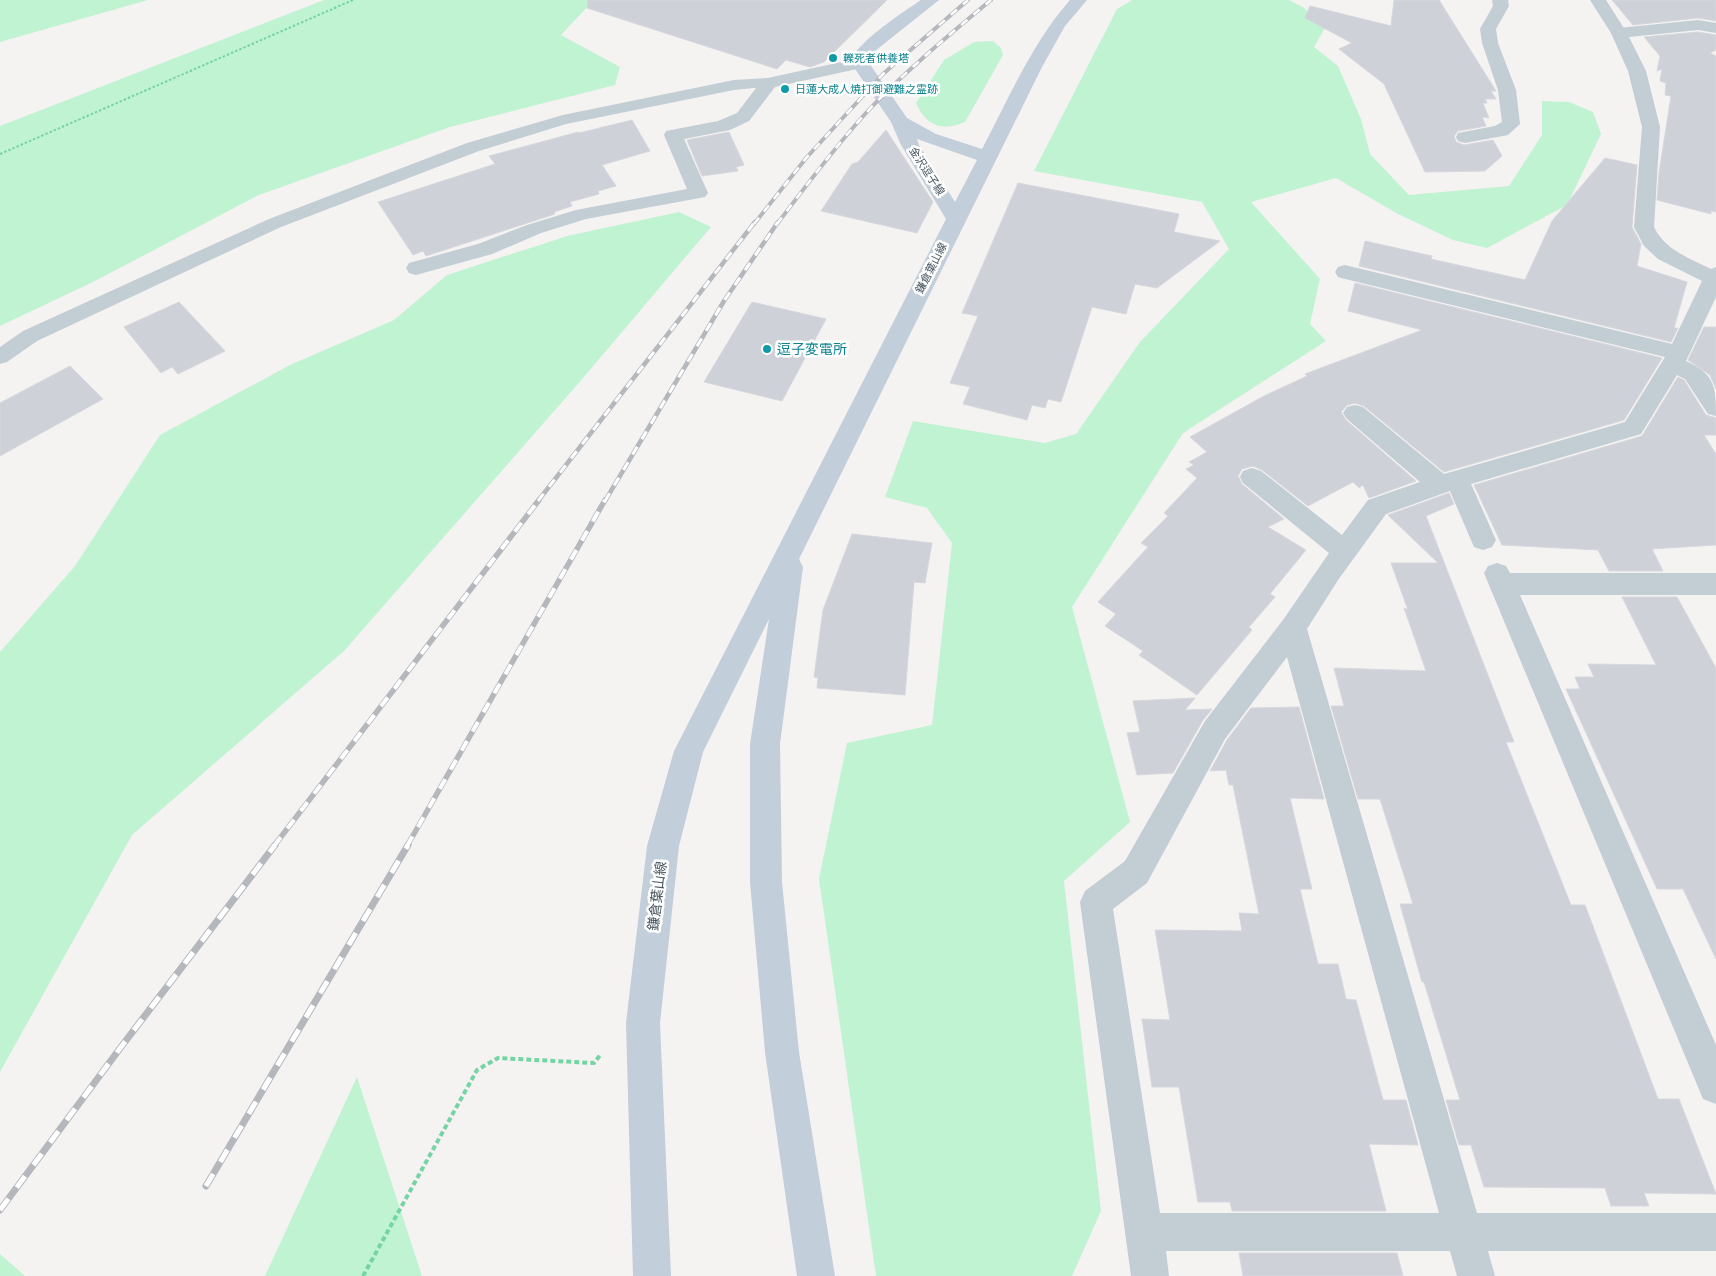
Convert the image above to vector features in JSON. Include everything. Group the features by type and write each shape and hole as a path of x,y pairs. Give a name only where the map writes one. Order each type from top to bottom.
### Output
{"main road":[{"path":"860,63 860,58 868,47 931,0"},
{"name":"鎌倉葉山線","path":"652,1276 643,1023 663,846 689,751 1045,46 1058,24 1079,0"},
{"name":"金沢逗子線","path":"860,63 900,122 910,145 956,219"},
{"name":"金沢逗子線","path":"900,122 929,138 988,157"},
{"name":"鎌倉葉山線","path":"794,543 765,744 766,882 782,1052 816,1276"}],"street":[{"path":"1465,137 1501,131 1511,124 1507,90 1490,43 1488,29 1501,6 1500,0"},
{"path":"1150,1276 1096,902 1136,872 1216,730 1293,628 1377,507 1448,482 1633,428 1676,358 1715,278 1665,254 1651,242 1644,227 1651,127 1637,71 1619,33 1598,0"},
{"path":"416,268 485,249 534,229 583,214 698,193 673,135 723,126 743,117 769,83 860,63"},
{"path":"1345,272 1676,358 1693,373 1716,408"},
{"path":"1355,413 1448,482 1483,540"},
{"path":"1252,477 1345,552"},
{"path":"1716,584 1499,578 1716,1086"},
{"path":"1293,628 1476,1276"},
{"path":"1144,1232 1716,1232"}],"lane":[{"path":"1619,33 1698,25 1716,28"},
{"path":"0,357 30,336 275,223 473,147 563,120 734,85 769,83"}],"path":[{"path":"0,154 353,0"},
{"path":"363,1276 477,1070 498,1058 594,1063 616,1032 643,1023"}],"green space":[{"path":"0,0 148,0 0,42"},
{"path":"324,0 594,0 561,35 620,67 615,85 450,127 259,195 93,282 0,326 0,126"},
{"path":"1132,0 1289,0 1303,7 1325,28 1314,47 1338,66 1361,119 1370,154 1409,195 1509,186 1542,135 1542,101 1569,102 1593,112 1601,134 1567,205 1487,248 1453,240 1398,214 1336,178 1251,202 1320,279 1310,324 1326,341 1183,433 1072,607 1130,822 1064,881 1101,1211 1072,1276 876,1276 819,879 847,743 932,725 952,543 927,508 885,497 913,421 1045,443 1076,434 1140,342 1229,249 1202,202 1034,171 1117,9"},
{"path":"993,41 1001,48 1003,55 965,122 957,125 942,126 930,122 920,111 916,103 944,60 974,42"},
{"path":"679,212 711,227 583,378 344,651 132,835 0,1072 0,652 75,566 160,435 290,365 394,320 447,275 567,236"},
{"path":"357,1077 422,1276 265,1276"},
{"path":"0,1254 25,1276 0,1276"}],"building":[{"path":"588,0 887,0 824,62 810,67 786,60 777,69 587,8"},
{"path":"1394,0 1439,0 1496,91 1491,91 1496,99 1485,99 1487,103 1483,103 1489,118 1482,117 1486,126 1458,131 1454,136 1456,142 1464,145 1493,140 1502,156 1485,171 1425,172 1384,84 1339,49 1352,43 1305,18 1310,6 1391,26"},
{"path":"1612,0 1716,0 1716,21 1698,18 1633,25"},
{"path":"1698,32 1716,35 1716,50 1710,53 1716,56 1716,212 1711,211 1711,214 1657,200 1659,173 1671,96 1665,95 1666,83 1660,81 1662,69 1657,71 1660,56 1644,37"},
{"path":"632,120 650,151 602,165 616,186 598,191 599,194 570,202 572,206 554,212 555,214 426,256 423,251 413,255 378,202 495,164 489,156 578,132"},
{"path":"886,130 933,202 917,233 821,211 852,164 858,162"},
{"path":"729,132 744,165 736,167 738,171 702,176 687,140"},
{"path":"1605,158 1637,165 1632,227 1641,244 1637,266 1687,282 1674,328 1678,328 1671,342 1359,266 1365,241 1432,256 1431,259 1525,280 1552,221"},
{"path":"1018,183 1179,214 1174,232 1220,241 1157,288 1135,284 1126,314 1092,307 1061,402 1048,399 1045,408 1032,405 1027,420 963,404 970,387 950,383 978,316 962,313"},
{"path":"1355,283 1662,358 1624,420 1444,472 1364,406 1355,403 1347,405 1341,412 1346,420 1416,481 1369,498 1363,485 1359,488 1353,482 1308,506 1262,470 1253,466 1242,469 1238,476 1242,484 1284,519 1268,527 1306,550 1270,594 1275,597 1249,627 1252,630 1197,695 1139,655 1143,651 1105,626 1116,614 1098,602 1148,547 1141,543 1168,516 1164,513 1197,478 1186,469 1194,465 1189,462 1207,452 1190,437 1264,396 1307,376 1305,374 1422,330 1348,311"},
{"path":"179,302 225,351 178,374 172,367 161,373 124,327"},
{"name":"逗子変電所","path":"752,302 826,319 782,401 704,382"},
{"path":"1704,327 1716,327 1716,389 1710,375 1688,360"},
{"path":"70,366 103,399 0,456 0,403"},
{"path":"1678,377 1684,380 1706,415 1716,418 1716,435 1704,435 1716,454 1716,545 1652,549 1663,571 1609,571 1598,550 1502,545 1474,485 1642,436"},
{"path":"1449,493 1454,504 1426,516 1514,742 1506,742 1571,905 1585,905 1658,1099 1679,1099 1716,1194 1644,1193 1649,1206 1611,1206 1605,1188 1484,1187 1471,1145 1459,1145 1446,1100 1460,1100 1424,982 1422,982 1400,904 1413,904 1380,799 1358,799 1331,706 1344,706 1334,668 1426,671 1404,608 1408,610 1391,563 1438,563 1388,515"},
{"path":"852,534 932,543 925,583 914,582 905,695 817,688 818,678 814,677 823,610"},
{"path":"1622,597 1677,597 1716,668 1716,959 1683,889 1657,889 1566,689 1580,689 1575,677 1594,677 1588,664 1656,665"},
{"path":"1195,698 1185,710 1212,709 1203,720 1173,773 1137,775 1127,733 1140,732 1133,701"},
{"path":"1299,707 1324,799 1290,798 1312,889 1300,889 1318,964 1338,964 1346,999 1356,1000 1383,1100 1406,1100 1418,1145 1369,1144 1386,1211 1232,1211 1230,1202 1198,1202 1179,1087 1152,1087 1142,1019 1170,1020 1155,930 1242,931 1239,913 1259,914 1233,785 1229,785 1226,770 1210,771 1227,740 1251,708"},
{"path":"1239,1253 1397,1253 1403,1276 1243,1276"}],"railway":[{"path":"754,224 807,157 883,74 968,0"},
{"path":"777,224 831,153 866,113 911,69 991,0"},
{"path":"538,501 755,222"},
{"path":"605,501 724,301 778,222"},
{"path":"274,846 539,500"},
{"path":"407,846 605,500"},
{"path":"0,1210 275,845"},
{"path":"206,1186 408,845"}],"place":[{"name":"轢死者供養塔","path":"833,58"},
{"name":"日蓮大成人焼打御避難之霊跡","path":"785,89"},
{"name":"逗子変電所","path":"767,349"}]}
